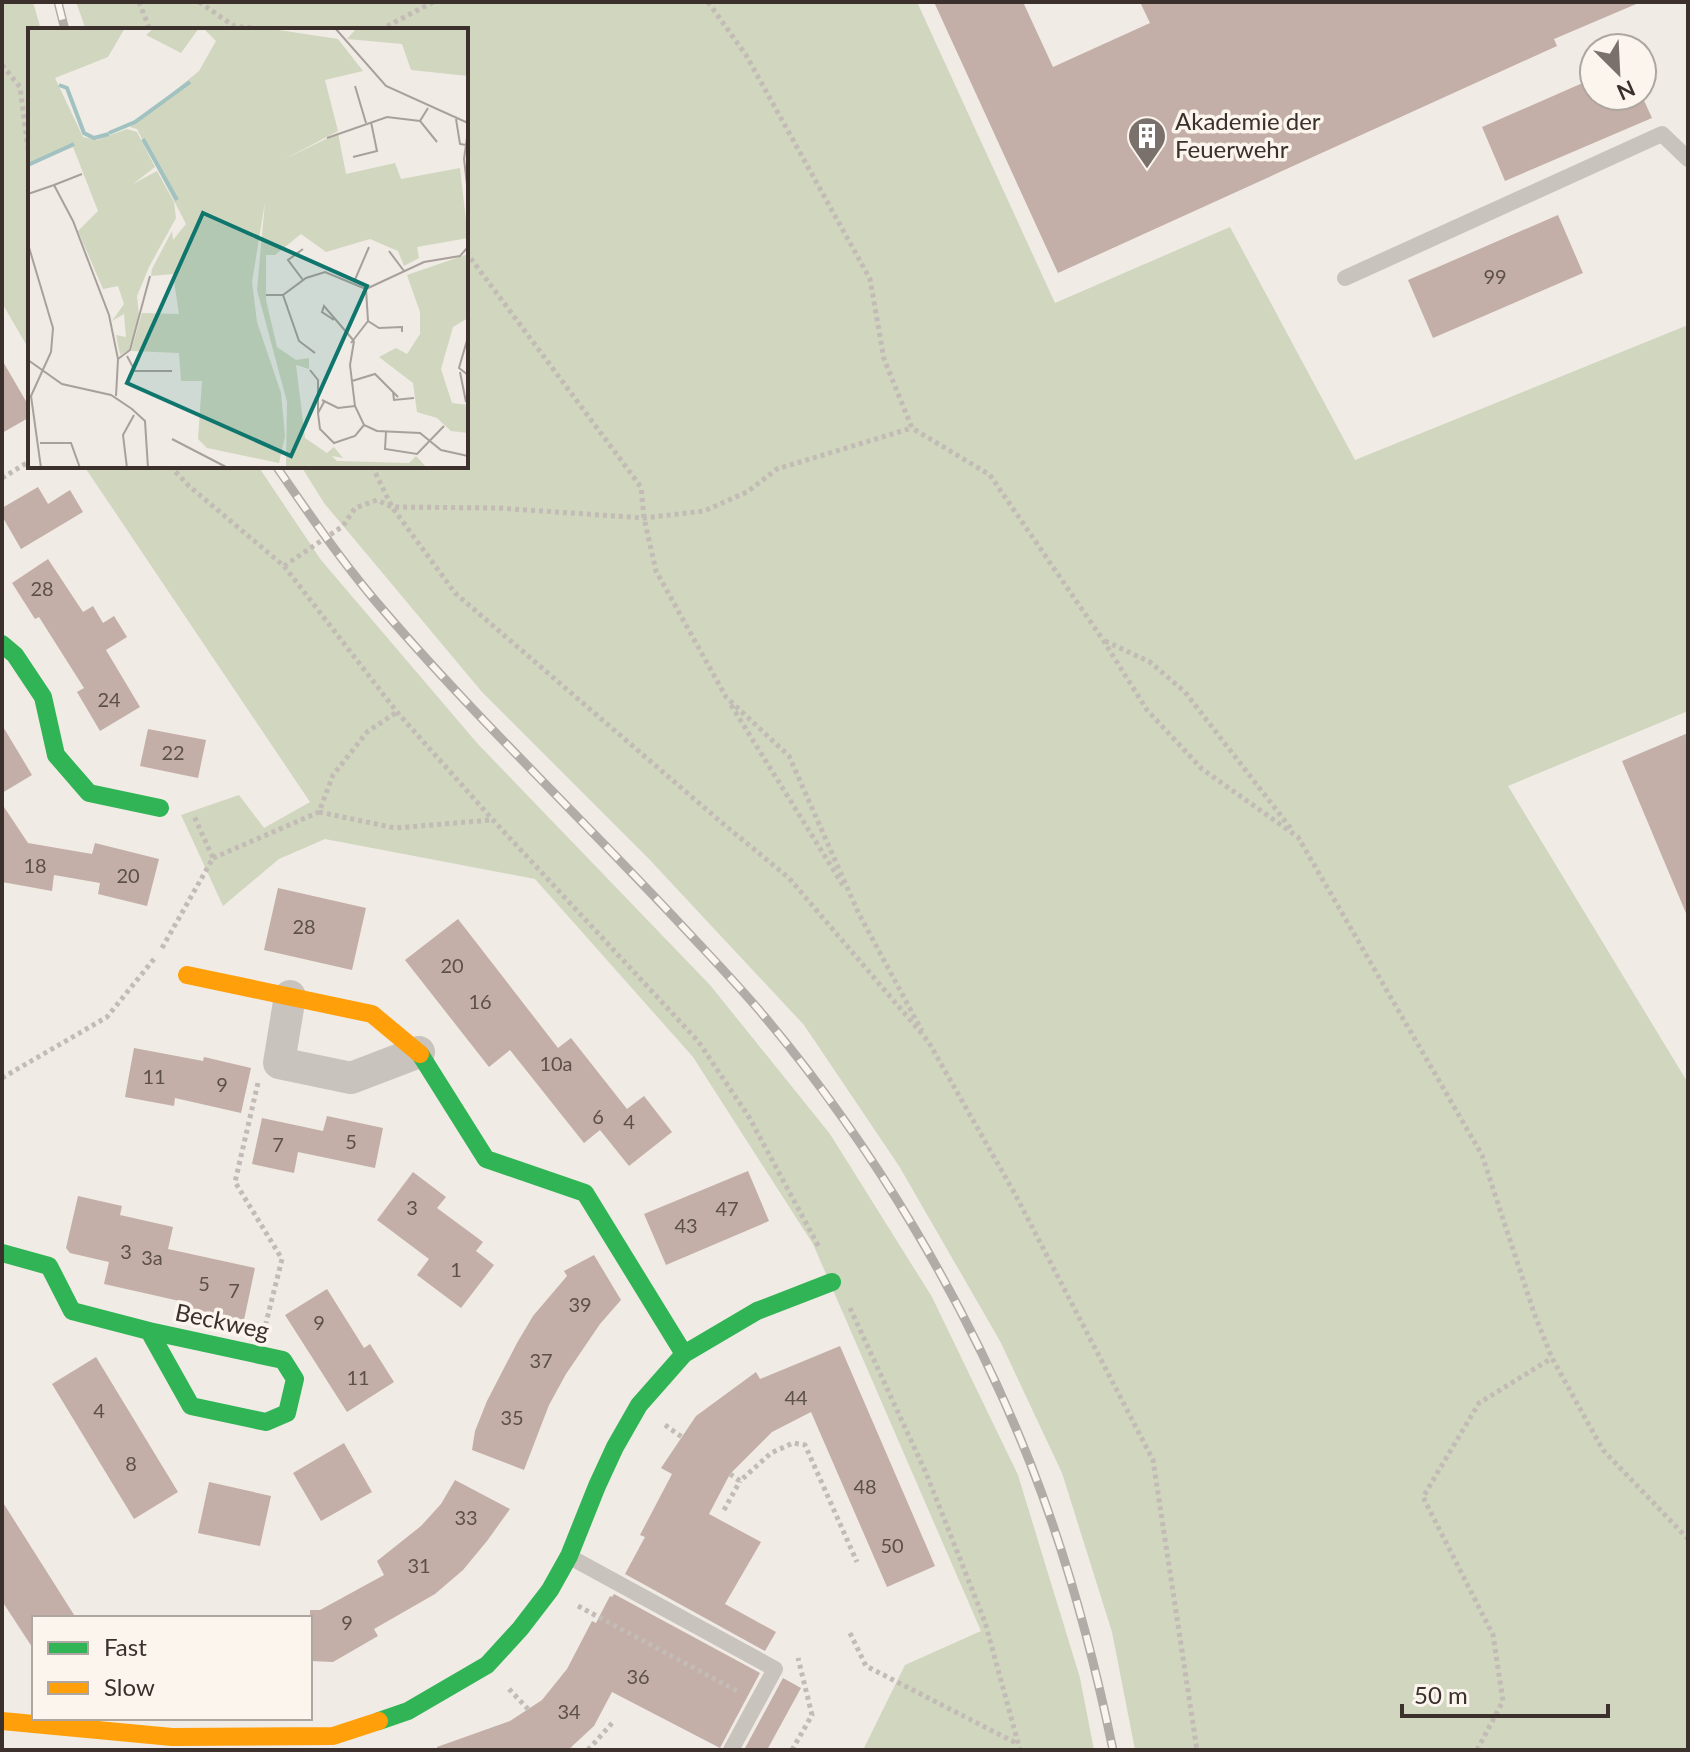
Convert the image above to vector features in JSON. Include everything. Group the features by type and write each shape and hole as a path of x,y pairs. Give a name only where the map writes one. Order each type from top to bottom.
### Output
{"street":[{"path":"2,644 15,655 43,697 56,755 89,793 160,808"},
{"path":"187,975 372,1014 419,1052 486,1159 585,1193 684,1354"},
{"path":"290,996 279,1063 351,1078 419,1052"},
{"name":"Beckweg","path":"2,1253 49,1266 72,1311 283,1360 295,1379 287,1413 266,1422 191,1406 149,1331"},
{"path":"2,1721 126,1742 172,1737 333,1736 408,1711 487,1665 520,1629 550,1590 569,1556 615,1447 639,1405 684,1354 757,1311 832,1282"}],"lane":[{"path":"1345,278 1662,134 1688,159"},
{"path":"569,1556 775,1669 731,1750"}],"path":[{"path":"139,2 149,28"},
{"path":"199,2 234,26 251,28"},
{"path":"384,28 433,2"},
{"path":"708,2 746,55 870,279 884,359 912,428 990,475 1147,710 1202,769 1298,837"},
{"path":"2,65 20,87 28,149"},
{"path":"468,255 641,487 644,518 656,571 726,697 853,902 1015,1194 1153,1460 1197,1750"},
{"path":"284,566 343,526 355,508 377,500 392,507 498,508 644,518 704,511 747,492 777,469 912,428"},
{"path":"2,478 28,462"},
{"path":"172,468 284,566 397,712 698,1041 749,1117 822,1252"},
{"path":"373,468 392,507 455,593 789,878 928,1041"},
{"path":"375,474 377,468"},
{"path":"1103,640 1150,662 1185,692 1298,837 1482,1155 1552,1358 1603,1450 1688,1539"},
{"path":"726,697 789,756 853,902"},
{"path":"319,812 333,775 358,742 367,732 397,712"},
{"path":"160,808 192,812 213,858"},
{"path":"2,1078 107,1017 160,951 213,858 319,812 395,828 493,820"},
{"path":"258,1355 282,1259 235,1182 261,1070"},
{"path":"850,1307 926,1473 985,1622 1020,1747"},
{"path":"1477,1750 1503,1701 1493,1635 1423,1497 1479,1403 1552,1358"},
{"path":"724,1510 740,1481 771,1453 793,1443 805,1445 857,1562"},
{"path":"730,1474 740,1481"},
{"path":"550,1590 757,1702"},
{"path":"850,1633 866,1666 1020,1747"},
{"path":"792,1750 812,1715 798,1658"},
{"path":"588,1750 613,1722"}],"green space":[{"path":"2,2 33,2 40,28 28,28 28,348 2,303"},
{"path":"76,2 917,2 1055,303 1230,227 1355,460 1688,325 1688,711 1508,786 1688,1083 1688,1750 1135,1750 1112,1632 1062,1473 1000,1341 899,1166 804,1025 649,859 482,692 324,503 302,468 468,468 468,28 85,28"},
{"path":"85,468 259,468 321,560 477,743 710,985 830,1134 932,1297 1018,1475 1080,1678 1094,1750 863,1750 905,1665 981,1631 813,1244 693,1057 535,879 325,839 279,859 223,906 181,815 239,795 264,828 310,802"}],"building":[{"name":"Akademie der Feuerwehr","path":"934,2 1023,2 1053,67 1150,23 1140,2 1641,2 1554,39 1557,46 1058,273"},
{"path":"1578,85 1578,112 1649,112 1652,118 1505,181 1482,127"},
{"path":"1558,215 1583,273 1433,338 1408,280"},
{"path":"2,360 28,405 28,418 2,433"},
{"path":"38,487 48,504 70,490 83,512 21,549 2,516 2,508"},
{"path":"48,559 83,612 93,606 103,623 114,616 127,637 106,650 140,707 100,731 77,692 84,688 39,617 35,619 12,583"},
{"path":"2,725 32,775 2,793"},
{"path":"148,729 206,740 198,778 140,766"},
{"path":"1688,733 1688,918 1622,761"},
{"path":"2,804 28,843 92,854 95,843 159,859 147,906 98,894 100,883 54,875 52,891 2,882"},
{"path":"278,888 366,908 352,970 264,950"},
{"path":"458,919 558,1048 571,1038 627,1109 644,1096 672,1132 629,1166 600,1130 584,1143 510,1050 489,1067 405,960"},
{"path":"134,1048 203,1061 204,1057 251,1068 241,1113 175,1098 174,1106 125,1097"},
{"path":"327,1116 383,1128 375,1168 298,1152 294,1173 252,1164 262,1118 323,1131"},
{"path":"748,1171 769,1221 666,1265 644,1214"},
{"path":"413,1172 446,1197 437,1208 483,1242 476,1251 494,1265 461,1308 417,1275 429,1259 377,1220"},
{"path":"78,1196 122,1206 120,1215 173,1227 168,1249 255,1268 244,1320 183,1307 184,1302 104,1284 109,1262 70,1253 66,1248"},
{"path":"594,1255 621,1300 600,1324 566,1374 549,1405 524,1470 472,1450 475,1431 487,1401 533,1316 567,1276 564,1271"},
{"path":"327,1289 364,1348 370,1344 394,1382 347,1412 285,1315"},
{"path":"840,1346 935,1566 887,1587 811,1412 772,1432 730,1474 709,1514 761,1542 725,1604 776,1632 765,1651 625,1574 645,1537 640,1535 672,1474 661,1468 696,1416 756,1372 760,1379"},
{"path":"96,1357 178,1492 134,1519 52,1384"},
{"path":"344,1443 372,1492 321,1521 293,1473"},
{"path":"455,1480 510,1509 463,1570 435,1594 374,1629 378,1636 333,1662 312,1661 310,1610 320,1610 384,1575 377,1561 421,1526 441,1504"},
{"path":"209,1482 271,1496 260,1546 198,1533"},
{"path":"2,1501 75,1616 32,1616 32,1647 2,1601"},
{"path":"614,1594 760,1673 720,1748 612,1692 594,1726 568,1750 437,1750 437,1747 510,1721 542,1700 567,1669 592,1621 596,1623"},
{"path":"783,1678 801,1688 767,1750 744,1750"}],"railway":[{"path":"58,2 64,28"},
{"path":"277,468 347,566 410,641 754,1005 804,1066 880,1173 948,1287 1006,1405 1031,1465 1078,1606 1113,1750"}],"traffic: fast":[{"path":"2,644 15,655 43,697 56,755 89,793 160,808"},
{"path":"420,1054 486,1159 585,1193 684,1354"},
{"path":"2,1253 49,1266 72,1311 283,1360 295,1379 287,1413 266,1422 191,1406 149,1331"},
{"path":"379,1721 408,1711 487,1665 520,1629 550,1590 569,1556 615,1447 639,1405 684,1354 757,1311 832,1282"}],"traffic: slow":[{"path":"187,975 372,1014 420,1054"},
{"path":"2,1721 172,1737 333,1736 379,1721"}],"place":[{"name":"Akademie der Feuerwehr","path":"1147,170"}]}
